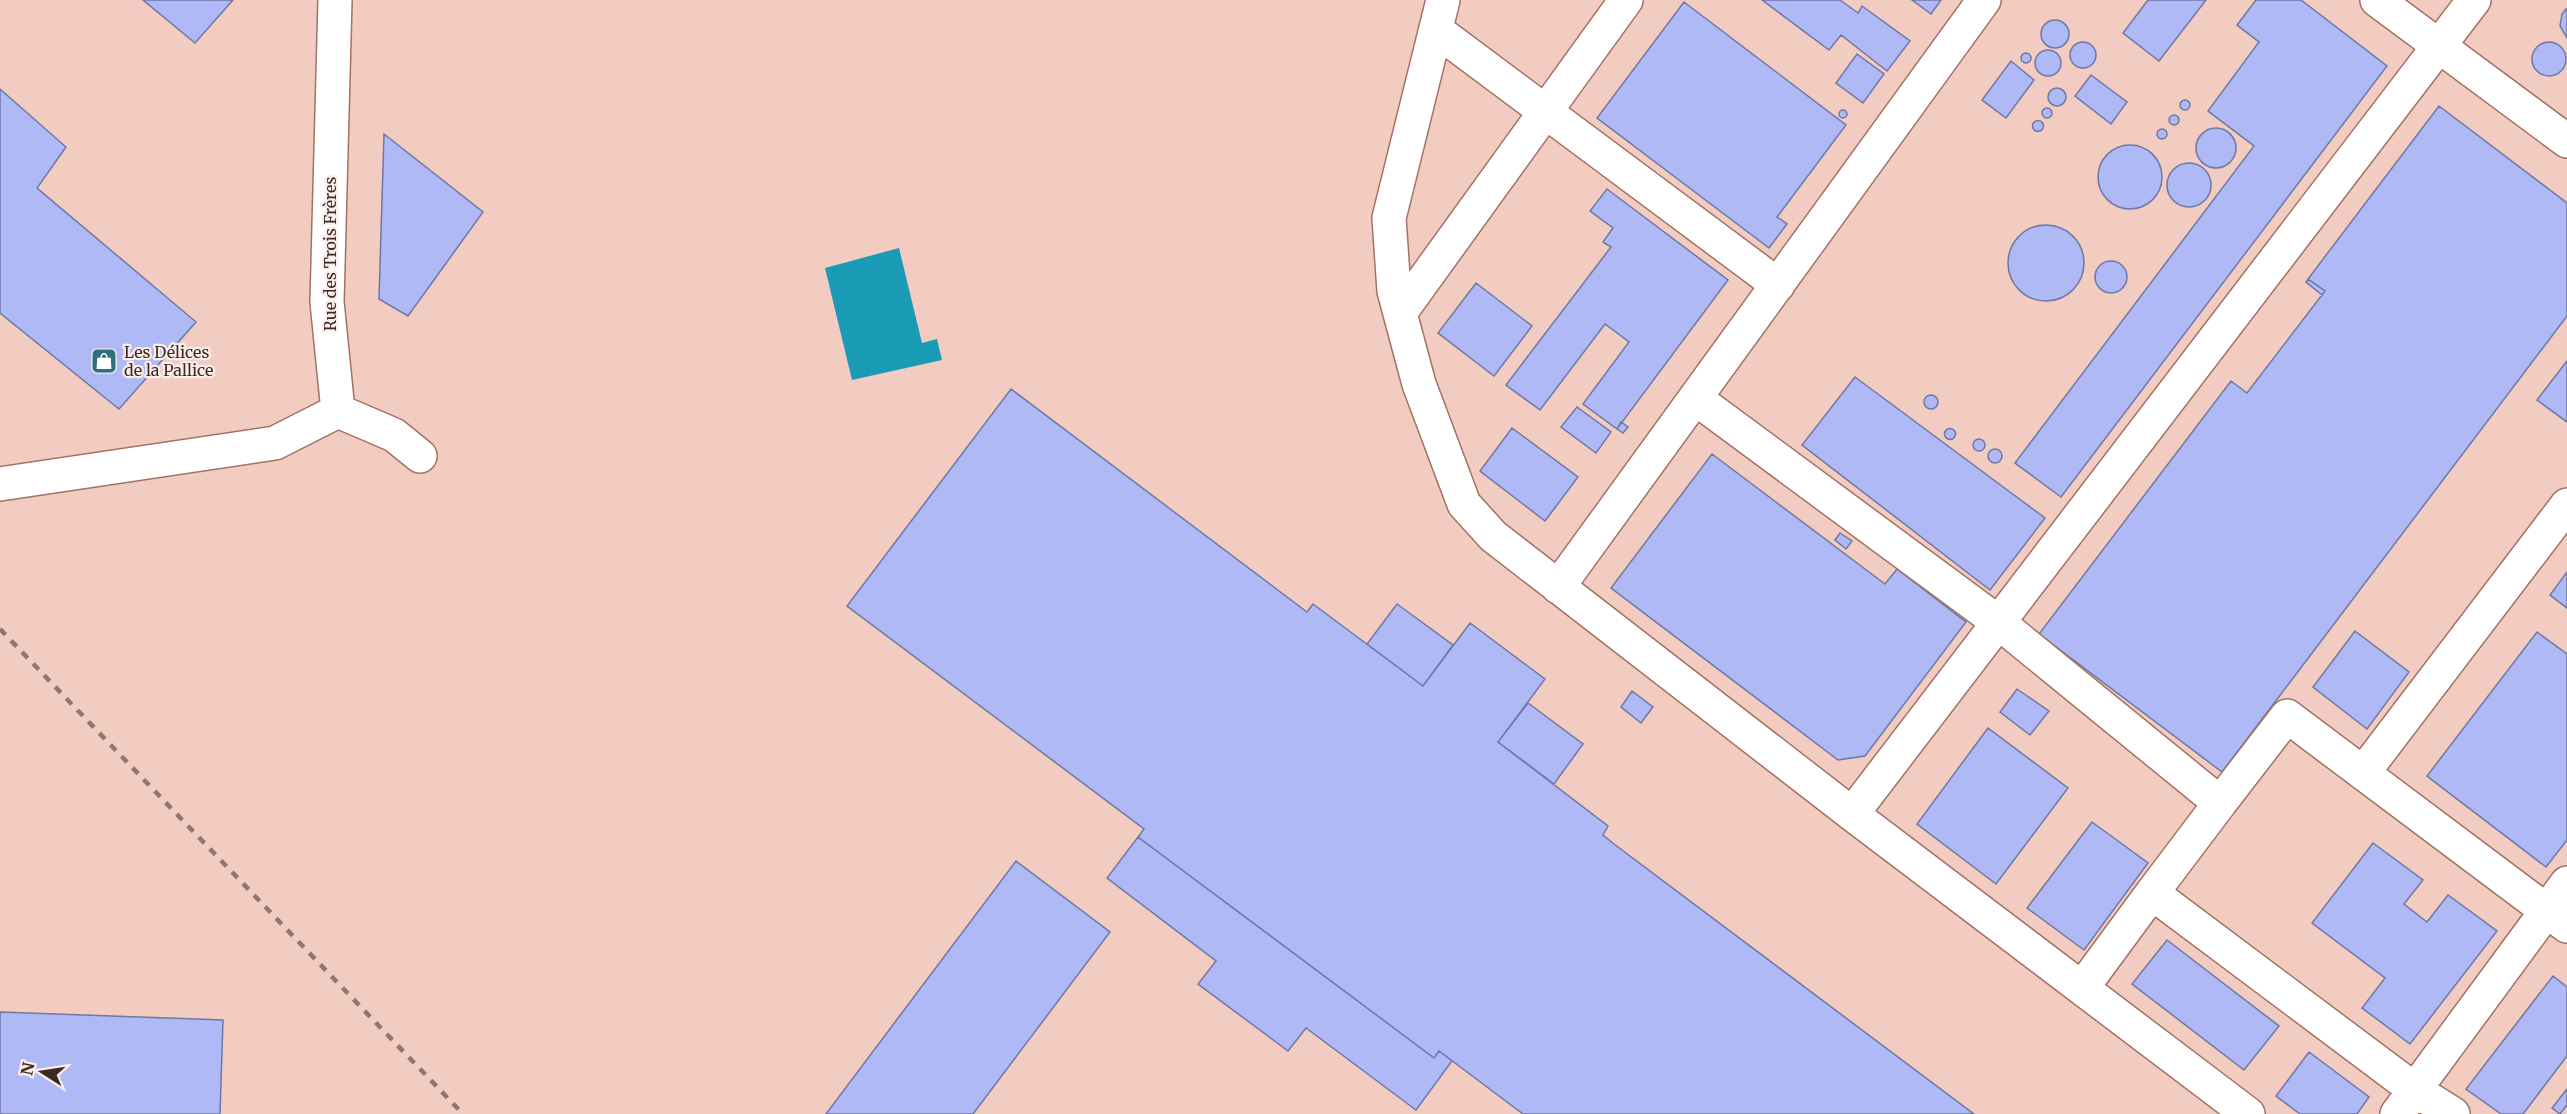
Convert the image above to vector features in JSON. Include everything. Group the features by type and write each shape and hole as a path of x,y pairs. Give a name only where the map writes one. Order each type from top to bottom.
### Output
{"lane":[{"name":"Rue des Trois Frères","path":"335,0 327,302 338,411"},
{"path":"1400,313 1626,0"},
{"path":"1558,587 1984,0"},
{"path":"2377,0 2567,141"},
{"path":"1852,814 2474,0"},
{"path":"1778,285 1546,111 1439,15 1389,218 1394,291 1419,384 1464,504 1493,536 1558,587 1852,814 2248,1114"},
{"path":"1695,398 1998,622 2220,803"},
{"path":"0,484 275,443 338,411 394,435 420,456"},
{"path":"2363,773 2567,505"},
{"path":"2082,988 2287,716 2557,918"},
{"path":"2406,1102 2557,918 2567,883"},
{"path":"2152,893 2406,1102 2453,1114"}],"shaded area":[{"path":"0,0 2567,0 2567,1114 0,1114"}],"water":[{"path":"899,248 922,343 937,339 942,360 852,380 825,268"}],"building":[{"path":"143,0 233,0 195,43"},
{"path":"1762,0 1840,0 1858,13 1862,6 1910,41 1887,71 1841,35 1829,50"},
{"path":"1912,0 1941,0 1931,14"},
{"path":"2148,0 2206,0 2159,61 2123,33"},
{"path":"2256,0 2301,0 2387,66 2061,497 2015,463 2254,146 2208,111 2259,42 2237,25"},
{"path":"1684,2 1846,125 1777,217 1787,224 1769,248 1597,118"},
{"path":"2566,9 2567,38 2560,26 2562,14"},
{"path":"2055,20 2065,24 2069,34 2065,44 2055,48 2045,44 2041,34 2045,24"},
{"path":"2083,42 2092,46 2096,55 2092,64 2083,68 2074,64 2070,55 2074,46"},
{"path":"2549,42 2561,47 2566,59 2561,71 2549,76 2537,71 2532,59 2537,47"},
{"path":"2048,50 2057,54 2061,63 2057,72 2048,76 2039,72 2035,63 2039,54"},
{"path":"2026,53 2031,58 2026,63 2021,58"},
{"path":"1857,54 1884,74 1863,103 1836,83"},
{"path":"2011,61 2034,80 2006,118 1982,100"},
{"path":"2091,75 2127,102 2111,124 2075,96"},
{"path":"2057,88 2063,91 2066,97 2063,103 2057,106 2051,103 2048,97 2051,91"},
{"path":"0,89 66,147 37,188 196,322 119,409 0,313"},
{"path":"2185,100 2189,101 2189,109 2185,110 2181,109 2180,105 2181,101"},
{"path":"2439,106 2567,203 2567,316 2222,772 2039,634 2231,381 2247,393 2325,291 2308,279"},
{"path":"2047,108 2051,109 2051,117 2047,118 2043,117 2042,113 2043,109"},
{"path":"1843,110 1847,114 1843,118 1839,114"},
{"path":"2174,115 2178,116 2178,124 2174,125 2170,124 2169,120 2170,116"},
{"path":"2038,120 2044,126 2038,132 2032,126"},
{"path":"2216,128 2230,134 2236,148 2230,162 2216,168 2202,162 2196,148 2202,134"},
{"path":"2162,129 2166,130 2166,138 2162,139 2158,138 2157,134 2158,130"},
{"path":"384,134 483,212 408,316 379,299"},
{"path":"2130,145 2148,151 2156,159 2162,177 2156,195 2148,203 2130,209 2112,203 2104,195 2098,177 2104,159 2112,151"},
{"path":"2189,163 2205,169 2211,185 2205,201 2189,207 2173,201 2167,185 2173,169"},
{"path":"1607,189 1728,280 1617,429 1583,404 1629,342 1605,324 1540,410 1506,385 1611,247 1603,242 1613,228 1590,211"},
{"path":"2039,225 2053,225 2067,231 2078,242 2082,248 2084,263 2082,278 2073,290 2061,299 2039,301 2025,295 2014,284 2008,270 2008,256 2014,242 2025,231"},
{"path":"2111,261 2123,265 2127,277 2123,289 2111,293 2099,289 2095,277 2099,265"},
{"path":"2308,279 2325,291 2322,295 2306,282"},
{"path":"1476,283 1532,326 1494,376 1438,333"},
{"path":"2567,361 2567,422 2537,400"},
{"path":"1855,377 2045,518 1990,590 1802,445"},
{"path":"1011,389 1307,612 1313,604 1423,686 1470,623 1545,679 1498,742 1608,826 1603,835 1614,844 1974,1114 1523,1114 1439,1051 1434,1058 1138,837 1144,829 847,606"},
{"path":"1931,395 1936,397 1938,402 1936,407 1931,409 1926,407 1924,402 1926,397"},
{"path":"1577,407 1611,432 1596,453 1561,427"},
{"path":"1621,422 1628,427 1623,433 1617,429"},
{"path":"1512,428 1578,477 1545,521 1480,471"},
{"path":"1950,428 1956,434 1950,440 1944,434"},
{"path":"1981,439 1984,440 1984,450 1977,451 1974,450 1973,443 1974,440"},
{"path":"1992,449 1998,449 2002,456 1998,463 1992,463 1988,459 1988,453"},
{"path":"1712,454 1885,584 1897,569 1966,622 1865,756 1838,760 1611,588"},
{"path":"1840,533 1852,541 1846,549 1835,540"},
{"path":"2567,572 2567,608 2550,595"},
{"path":"1397,604 1453,645 1423,686 1367,644"},
{"path":"2355,631 2409,672 2367,729 2313,687"},
{"path":"2537,632 2567,654 2567,840 2546,867 2427,776"},
{"path":"2017,689 2049,711 2030,735 2000,712"},
{"path":"1632,691 1653,707 1641,723 1621,707"},
{"path":"1528,703 1583,744 1554,784 1498,742"},
{"path":"1988,728 2068,788 1996,884 1917,824"},
{"path":"2092,822 2148,863 2084,950 2027,908"},
{"path":"1138,837 1434,1058 1439,1051 1452,1061 1416,1110 1306,1028 1288,1051 1198,984 1216,961 1107,878"},
{"path":"2373,843 2423,880 2404,904 2427,922 2448,895 2497,931 2410,1044 2362,1008 2385,978 2312,923"},
{"path":"1016,861 1110,932 973,1114 826,1114"},
{"path":"2167,940 2279,1026 2244,1070 2132,984"},
{"path":"2553,976 2567,987 2567,1056 2523,1114 2501,1114 2466,1089"},
{"path":"0,1012 223,1020 220,1114 0,1114"},
{"path":"2309,1052 2369,1097 2357,1114 2300,1114 2276,1096"},
{"path":"2567,1089 2567,1105 2560,1114 2552,1108"}],"railway":[{"path":"0,629 463,1114"}],"place":[{"name":"Les Délices de la Pallice","path":"104,361"}]}
